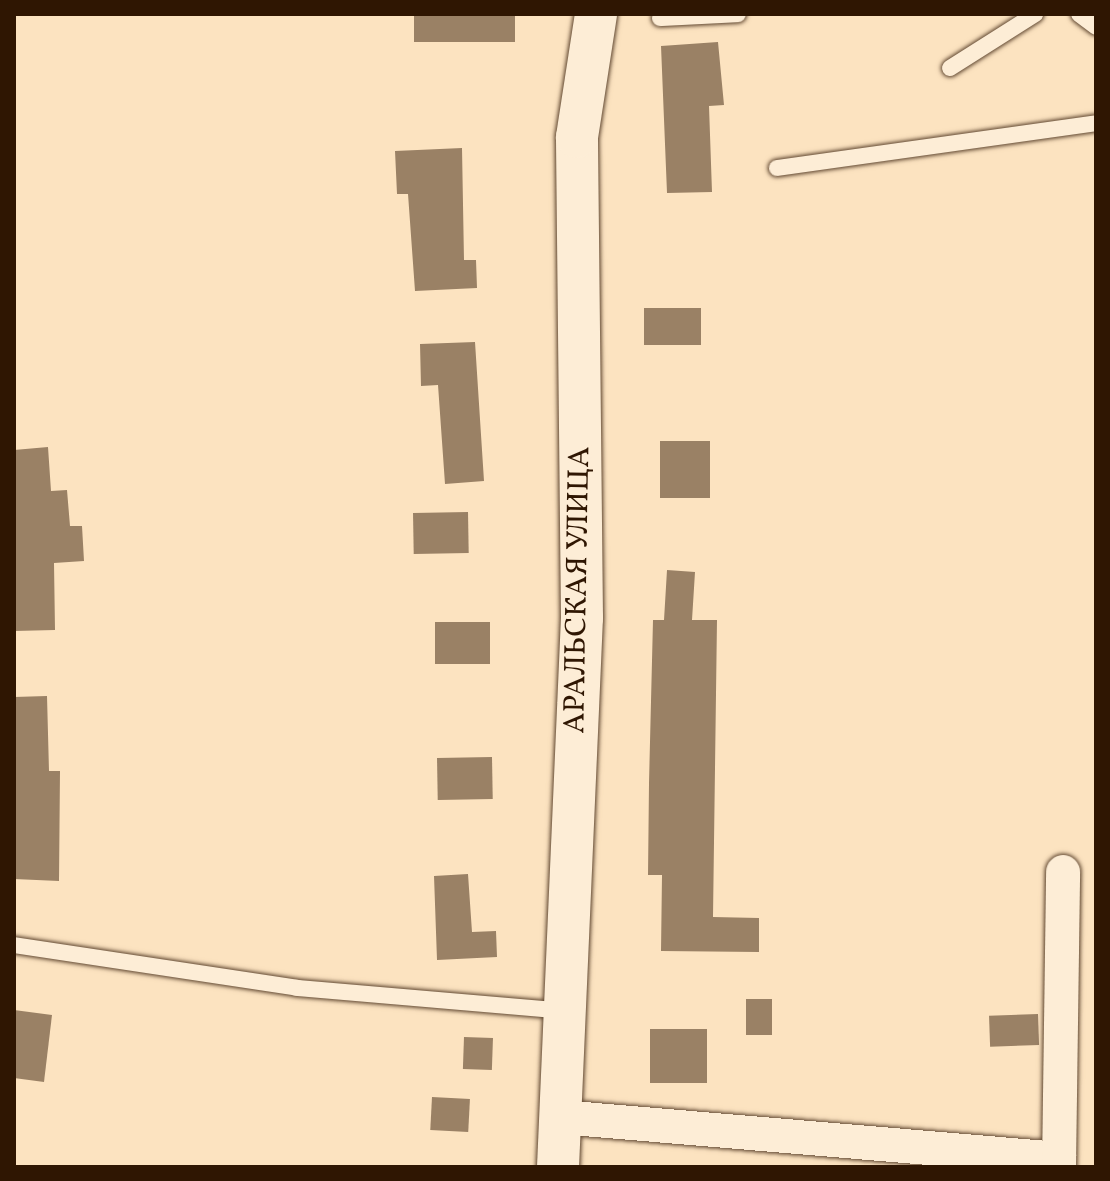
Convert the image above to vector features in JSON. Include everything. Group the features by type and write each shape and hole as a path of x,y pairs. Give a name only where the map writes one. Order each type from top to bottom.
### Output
{"street":[{"name":"АРАЛЬСКАЯ УЛИЦА","path":"558,1167 582,618 577,137 596,14"},
{"path":"560,1117 1059,1163 1063,872"}],"lane":[{"path":"660,18 738,14"},
{"path":"950,68 1035,14"},
{"path":"1079,14 1096,27"},
{"path":"777,168 1096,123"},
{"path":"14,945 297,988 565,1011"}],"building":[{"path":"414,14 515,14 515,42 414,42"},
{"path":"718,42 724,105 709,106 712,192 667,193 661,46"},
{"path":"462,148 464,260 476,260 477,288 415,291 408,194 397,194 395,151"},
{"path":"644,308 701,308 701,345 644,345"},
{"path":"475,342 484,481 445,484 438,385 421,386 420,344"},
{"path":"660,441 710,441 710,498 660,498"},
{"path":"48,447 51,491 67,490 70,526 82,526 84,561 54,563 55,630 14,631 14,450"},
{"path":"468,512 469,553 414,554 413,513"},
{"path":"667,570 695,572 692,620 717,620 713,917 759,918 759,952 661,951 662,875 648,875 649,783 653,620 664,620"},
{"path":"435,622 490,622 490,664 435,664"},
{"path":"47,696 49,771 60,771 59,881 14,879 14,697"},
{"path":"492,757 493,799 438,800 437,758"},
{"path":"468,874 472,932 496,931 497,957 437,960 434,876"},
{"path":"746,999 772,999 772,1035 746,1035"},
{"path":"14,1010 52,1015 44,1082 14,1078"},
{"path":"1038,1014 1039,1045 990,1047 989,1016"},
{"path":"650,1029 707,1029 707,1083 650,1083"},
{"path":"464,1037 493,1038 492,1070 463,1069"},
{"path":"432,1097 470,1099 468,1132 430,1130"}]}
